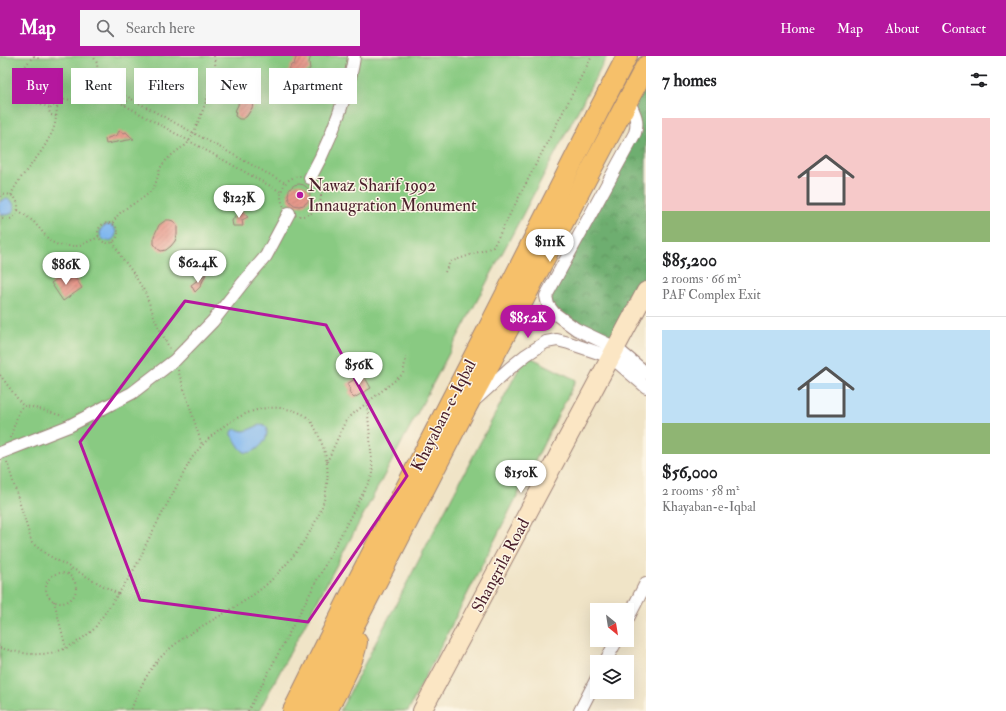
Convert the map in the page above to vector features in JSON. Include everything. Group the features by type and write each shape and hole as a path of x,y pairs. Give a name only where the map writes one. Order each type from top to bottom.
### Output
{"main road":[{"name":"Khayaban-e-Iqbal","path":"310,711 349,616 489,327 598,110 627,56"},
{"name":"Khayaban-e-Iqbal","path":"293,711 349,616 466,408 646,66"},
{"path":"281,711 329,624 349,616 358,636 356,647 347,670 327,711"}],"street":[{"path":"310,178 321,159 340,113 353,69 354,56"},
{"path":"628,100 634,112 637,125 635,133 546,296 548,305 554,313 576,329 646,373"},
{"path":"4,451 69,426 132,393 175,360 213,321 266,256 290,213"},
{"name":"Shangrila Road","path":"422,711 646,291"},
{"path":"466,408 526,355 546,342 557,340 613,353 646,387"},
{"path":"634,606 646,583"},
{"path":"580,711 590,692"}],"path":[{"path":"42,56 38,58 34,56 29,61 21,75 20,86 29,100 50,108"},
{"path":"50,108 57,105 60,101 81,96 90,89 95,90 101,79 98,76 96,63 93,56"},
{"path":"113,223 121,212 146,196 152,190 157,181 161,167 172,154 186,146 194,133 212,82 215,68 214,56"},
{"path":"445,272 450,262 493,247 592,56"},
{"path":"126,96 285,183"},
{"path":"125,106 129,98"},
{"path":"121,104 281,192"},
{"path":"11,195 19,180 46,145 52,132 57,105"},
{"path":"50,108 49,113 56,116"},
{"path":"297,176 304,176 315,182 321,192 321,198 316,209 306,216 295,216 285,209 281,198 281,192 285,183 297,176"},
{"path":"0,196 7,194 11,195 17,200 18,204 18,210 15,216 8,219 0,219"},
{"path":"18,210 34,222 50,241 58,245 78,246 99,237"},
{"path":"113,223 118,228 118,237 113,242 103,242 99,237 98,230 102,224 113,223"},
{"path":"113,242 145,292 157,324 175,360 202,445"},
{"path":"327,462 346,422 353,414 403,374 406,357"},
{"path":"0,374 23,406 42,409 77,422"},
{"path":"248,711 373,474 367,403"},
{"path":"23,406 19,411 4,451 32,543 46,554 118,594"},
{"path":"0,648 30,654 49,654 66,648 79,641 94,629 129,578 190,461 202,445 222,427 248,412 271,408 287,409 303,414 309,418 314,426 322,444 327,462 328,472 324,501 319,514 292,557 274,577 256,593 239,605 188,634 163,655 138,691 131,711"},
{"path":"68,574 72,568"},
{"path":"58,574 68,574 75,581 76,590 74,595 68,602 63,603 54,601 47,594 46,589 49,579 58,574"},
{"path":"54,601 66,648"}],"highlighted area":[{"path":"185,301 326,325 407,476 308,622 140,600 80,442"}],"green space":[{"path":"0,56 607,56 259,711 0,711"},
{"path":"646,66 646,291 616,348 548,305 635,133 634,112"},
{"path":"526,355 576,380 408,711 340,711"}],"water":[{"path":"3,200 9,200 13,204 13,210 9,214 3,214 -1,210 -1,204"},
{"path":"108,225 115,230 116,233 111,240 108,241 101,236 100,233 105,226"},
{"path":"263,424 267,428 266,438 260,447 253,451 243,451 231,435 231,432 237,429 245,431"}],"building":[{"path":"299,56 311,56 309,62 310,68 290,68 291,65 294,64 296,58"},
{"path":"253,104 247,116 243,119 239,119 235,116 235,111 238,105"},
{"path":"119,131 124,133 126,132 134,139 106,144 105,139 117,135"},
{"path":"299,184 307,187 310,195 307,203 299,206 291,203 288,195 291,187"},
{"path":"241,211 248,217 242,220 243,226 233,226 232,221 236,213"},
{"path":"166,220 173,221 177,226 177,235 171,246 166,250 161,251 154,244 154,236 159,225"},
{"path":"70,270 82,288 63,301 51,283"},
{"path":"206,274 200,287 195,292 191,285"},
{"path":"363,374 371,388 354,398 349,393 350,389 347,384"}],"place":[{"name":"Nawaz Sharif 1992 Innaugration Monument","path":"300,195"}]}
